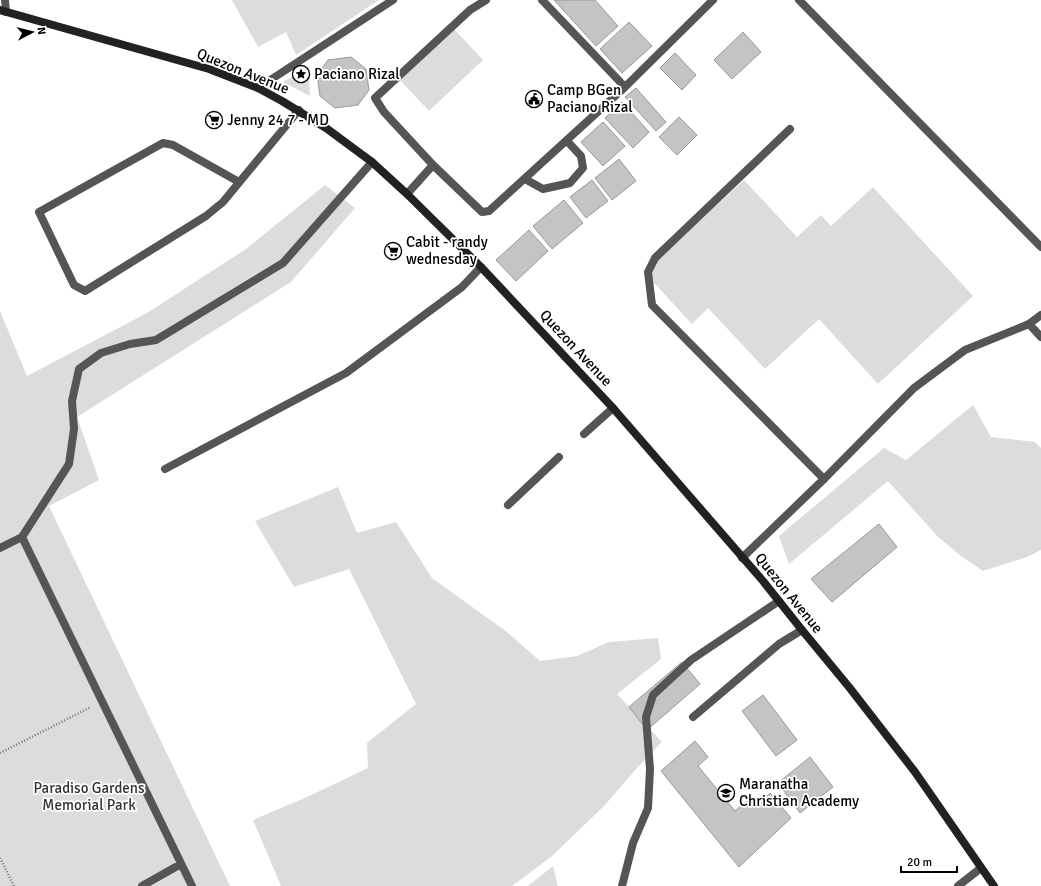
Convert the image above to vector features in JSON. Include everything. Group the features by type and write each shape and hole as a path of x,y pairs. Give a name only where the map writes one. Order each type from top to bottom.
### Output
{"main road":[{"name":"Quezon Avenue","path":"3,11 209,69 258,88 299,110 372,162 407,194 481,267 613,408 763,581 849,687 915,772 994,886"}],"street":[{"path":"3,11 5,0"},
{"path":"258,88 393,0"},
{"path":"486,0 470,10 375,98 384,112 433,165 482,212 489,211 567,141 625,87 713,0"},
{"path":"542,0 625,87"},
{"path":"799,0 1041,247"},
{"path":"239,182 173,145 162,143 39,212 74,285 85,291 206,216 223,202 299,110"},
{"path":"790,129 655,258 648,272 652,305 824,479"},
{"path":"525,179 543,189 570,183 583,168 582,156 567,141"},
{"path":"0,548 22,537 69,464 74,429 72,401 79,369 101,353 130,344 156,340 283,263 372,162"},
{"path":"407,194 433,165"},
{"path":"165,469 346,373 462,287 481,267"},
{"path":"742,558 824,479 914,388 965,350 1029,324 1041,314"},
{"path":"1029,324 1041,337"},
{"path":"584,434 613,408"},
{"path":"508,505 559,457"},
{"path":"22,537 192,886"},
{"path":"622,886 634,843 648,808 650,769 646,717 653,695 691,660 779,601"},
{"path":"693,717 779,644 802,630"},
{"path":"142,886 181,864"},
{"path":"958,886 981,868"}],"path":[{"path":"0,752 102,702"},
{"path":"0,858 14,886"}],"green space":[{"path":"232,0 379,0 296,55 286,32 258,47"},
{"path":"453,28 483,60 429,111 400,80"},
{"path":"308,67 310,96 283,82"},
{"path":"744,180 797,237 821,215 831,226 873,187 973,296 878,384 819,319 765,369 708,308 692,324 644,272"},
{"name":"Paradiso Gardens Memorial Park","path":"325,185 355,208 291,282 77,417 99,480 49,506 230,886 0,886 0,311 27,376 147,313 246,249"},
{"path":"973,405 991,437 1035,442 1041,448 1041,550 1027,557 983,571 961,556 937,536 888,481 789,564 779,536 884,448 906,460"},
{"path":"338,487 357,533 396,522 432,578 507,632 540,661 577,656 609,642 658,638 661,659 617,694 662,742 605,805 551,857 512,886 281,886 253,820 307,797 368,768 367,743 416,704 349,569 294,587 255,521"},
{"path":"553,866 558,886 528,886"}],"building":[{"path":"554,0 595,0 618,26 596,46"},
{"path":"629,22 652,46 622,73 600,49"},
{"path":"743,32 761,52 732,79 714,60"},
{"path":"675,53 696,75 682,90 660,68"},
{"path":"351,57 366,69 369,90 358,105 335,108 320,96 317,75 328,60"},
{"path":"636,88 666,122 656,131 625,97"},
{"path":"622,102 649,132 633,148 605,118"},
{"path":"679,117 697,135 677,155 659,137"},
{"path":"603,122 625,146 603,166 581,142"},
{"path":"619,159 636,181 612,200 595,178"},
{"path":"592,180 608,201 586,218 570,197"},
{"path":"564,200 583,223 552,249 533,226"},
{"path":"529,230 548,251 516,281 496,260"},
{"path":"879,524 897,547 832,602 811,579"},
{"path":"682,662 700,684 647,730 629,707"},
{"path":"763,695 797,740 776,756 742,711"},
{"path":"695,741 708,757 698,766 735,811 749,799 756,807 770,793 791,818 739,867 661,771"},
{"path":"810,757 833,787 800,813 778,783"}],"place":[{"name":"Paciano Rizal","path":"301,74"},
{"name":"Camp BGen Paciano Rizal","path":"534,99"},
{"name":"Jenny 24 7 - MD","path":"214,120"},
{"name":"Cabit - randy wednesday","path":"393,251"},
{"name":"Maranatha Christian Academy","path":"726,793"}]}
